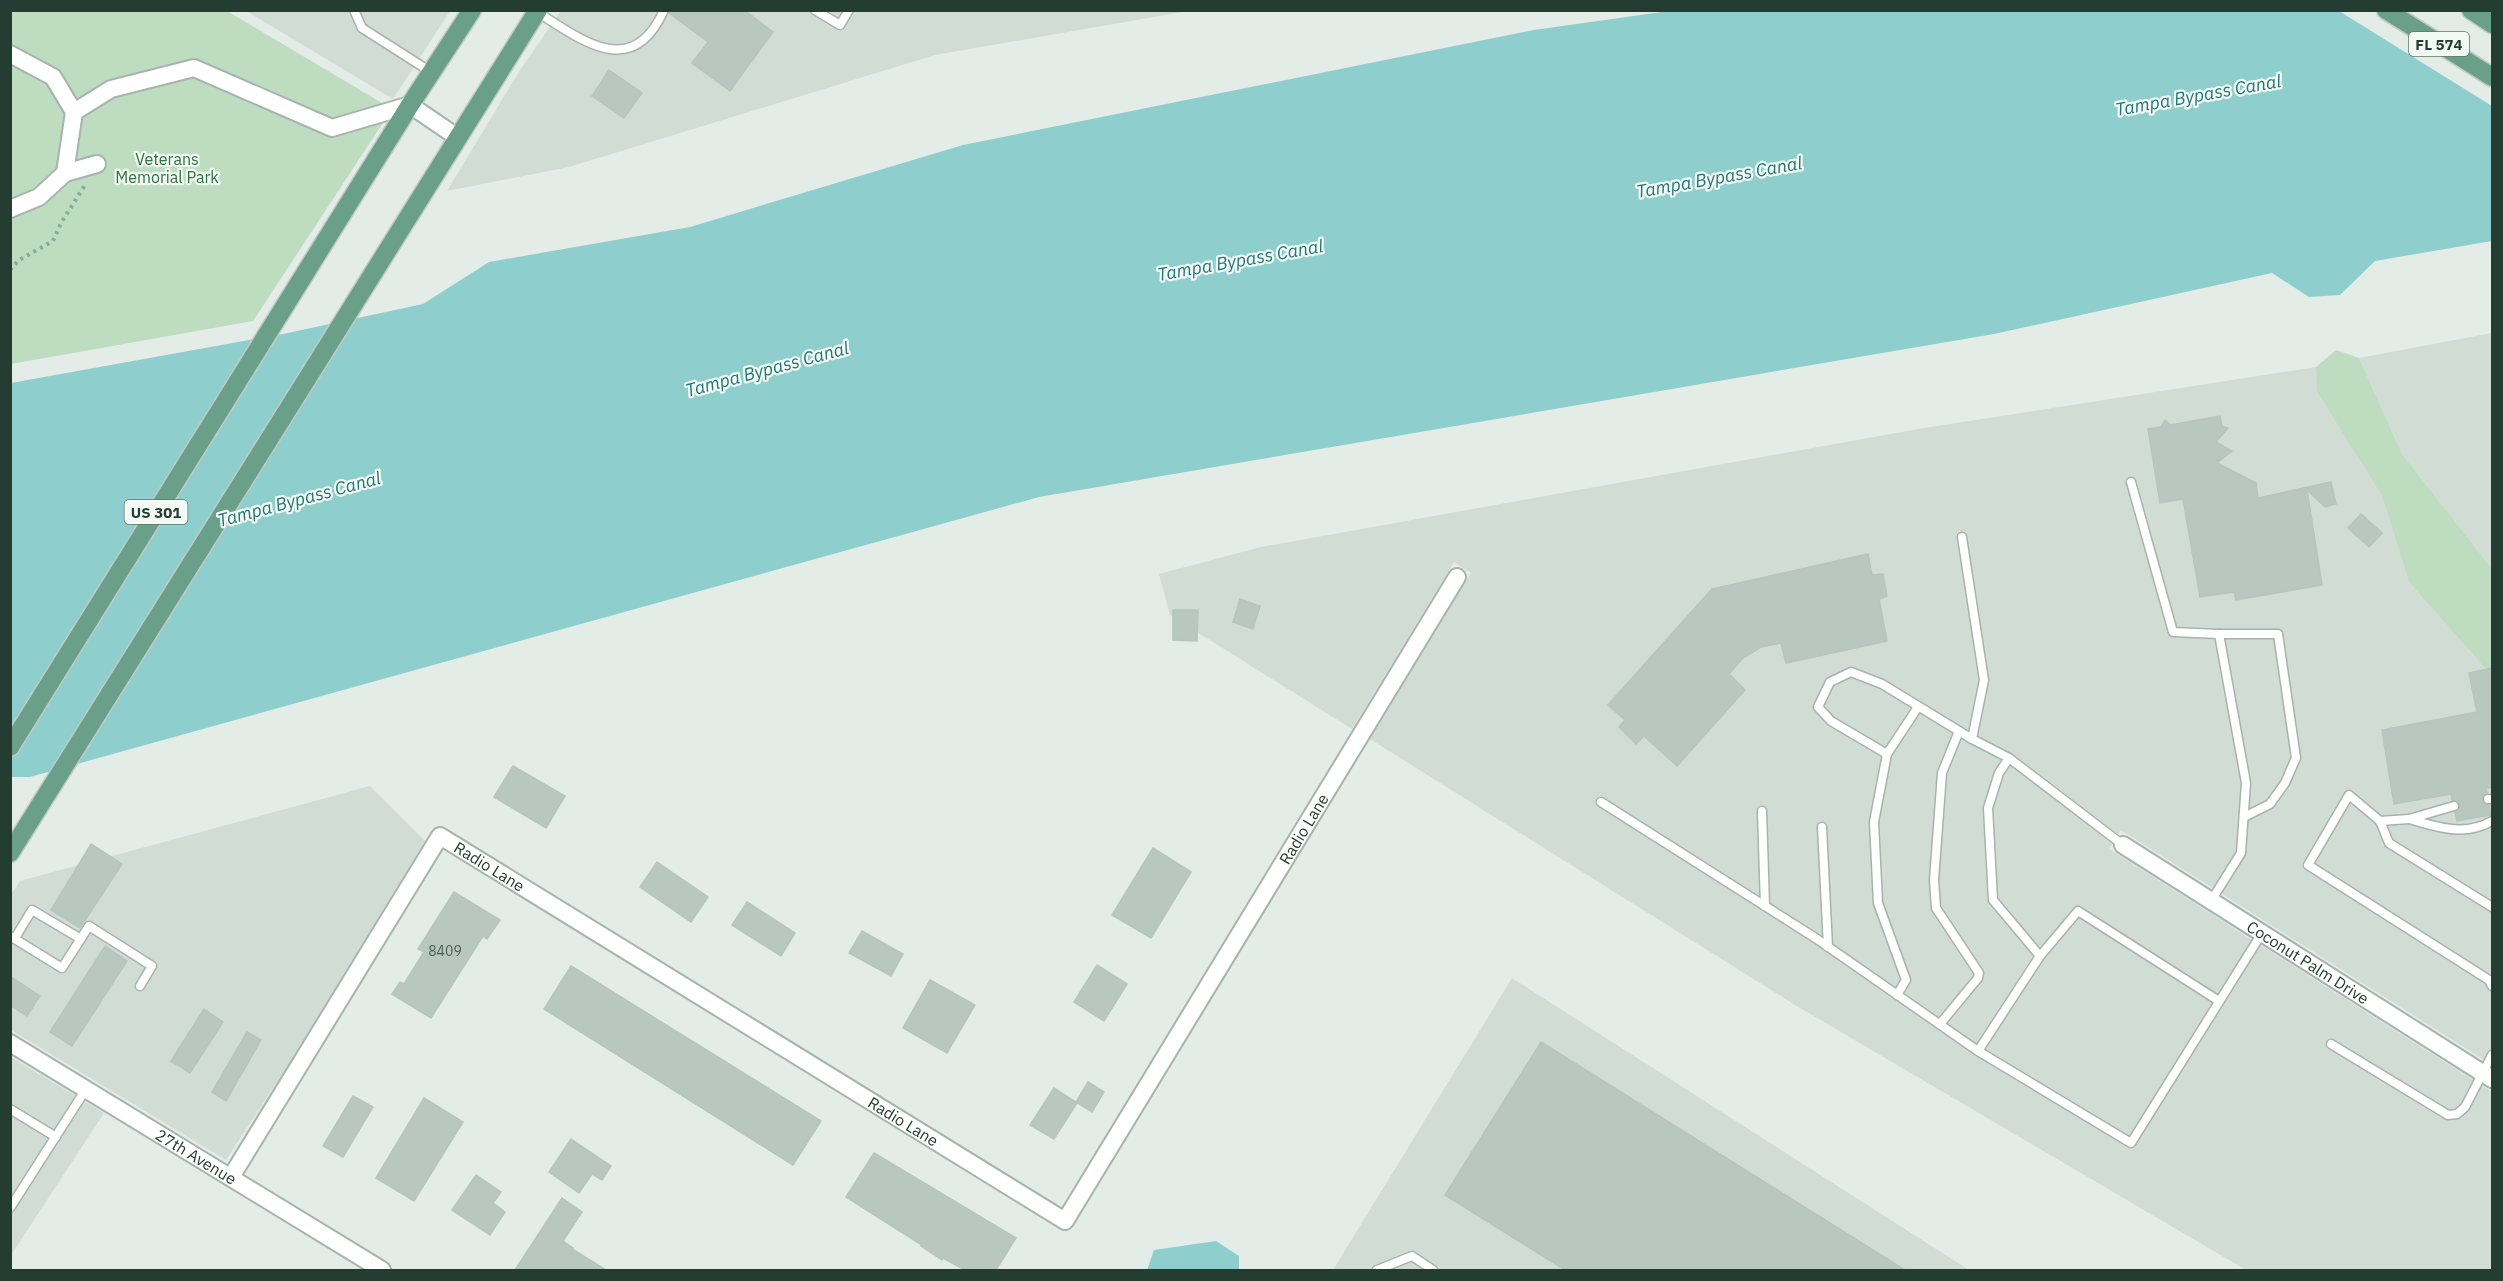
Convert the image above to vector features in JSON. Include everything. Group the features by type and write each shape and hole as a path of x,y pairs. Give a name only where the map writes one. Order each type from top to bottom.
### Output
{"main road":[{"name":"US 301","path":"10,747 410,105 472,10"},
{"name":"FL 574","path":"2386,10 2493,77"},
{"name":"FL 574","path":"2471,10 2493,24"},
{"name":"US 301","path":"10,853 537,11"}],"street":[{"path":"10,54 53,77 74,112 65,173"},
{"path":"74,112 111,89 194,68 332,128 410,105 457,137"},
{"path":"10,209 39,197 65,173 97,164"},
{"name":"Radio Lane","path":"231,1177 440,836 1065,1221 1457,577"},
{"name":"Coconut Palm Drive","path":"2123,845 2488,1076"},
{"name":"27th Avenue","path":"10,1044 382,1270"}],"lane":[{"path":"354,10 362,28 432,72"},
{"path":"537,11 586,43 615,50 630,47 643,40 658,23 664,10"},
{"path":"815,10 840,25 849,10"},
{"path":"2131,482 2173,632 2278,634 2296,758 2285,783 2270,804 2244,817"},
{"path":"1962,537 1984,680 1972,739"},
{"path":"2211,901 2241,854 2246,783 2219,634"},
{"path":"1887,754 1831,721 1818,706 1830,682 1851,672 1882,684 1972,739 2009,758 2123,845"},
{"path":"1897,995 1906,980 1878,903 1874,822 1887,754 1918,707"},
{"path":"1940,1024 1978,978 1979,973 1936,908 1934,880 1942,773 1959,731"},
{"path":"2009,758 1999,773 1988,808 1993,900 2040,956"},
{"path":"2491,980 2308,865 2349,795 2380,821 2389,843 2493,907"},
{"path":"1601,802 1766,906 1978,1051 2131,1143 2262,933"},
{"path":"2380,821 2409,819 2454,806"},
{"path":"1762,811 1766,906"},
{"path":"2409,819 2457,831 2479,829 2493,821"},
{"path":"1822,827 1828,947"},
{"path":"81,939 32,910 13,937 62,968 81,939 89,926 152,966 140,986"},
{"path":"1978,1051 2040,956 2078,911 2220,1001"},
{"path":"2331,1044 2448,1115 2457,1114 2488,1076 2493,1055"},
{"path":"10,1208 86,1089"},
{"path":"10,1109 56,1137"},
{"path":"1377,1270 1412,1256 1433,1270"}],"path":[{"path":"10,270 19,260 53,241 97,164"}],"shaded area":[{"path":"246,11 450,11 393,99"},
{"path":"561,11 1188,11 935,55 569,167 447,191 520,70"},
{"path":"2492,333 2492,569 2402,454 2359,358"},
{"path":"2316,367 2317,392 2382,496 2409,582 2492,676 2492,1065 2121,830 2109,849 2492,1092 2492,1270 2246,1270 1795,1005 1370,739 1471,573 1454,562 1352,729 1170,615 1159,574 1261,547 1924,428"},
{"path":"370,786 425,841 286,1068 226,1160 11,1030 10,896 20,881"},
{"path":"1512,978 1969,1270 1333,1270"},
{"path":"11,1057 104,1113 11,1255"}],"green space":[{"name":"Veterans Memorial Park","path":"11,11 227,11 392,109 253,321 11,364"},
{"path":"2336,350 2359,358 2402,454 2492,569 2492,676 2409,582 2382,496 2317,392 2316,367"}],"water":[{"name":"Tampa Bypass Canal","path":"1676,10 2492,11 2492,241 2375,261 2340,295 2309,297 2272,273 1994,334 1039,497 30,777 11,777 11,383 283,334 423,304 489,262 690,227 963,145 1534,30"},
{"path":"1216,1241 1239,1256 1239,1270 1147,1270 1154,1250"}],"pier":[{"path":"2339,11 2492,11 2492,106"}],"building":[{"path":"670,10 744,10 773,32 730,91 692,63 708,42 669,13"},
{"path":"609,70 642,93 624,118 592,96"},
{"path":"2220,416 2222,426 2228,428 2216,442 2232,451 2217,463 2256,483 2258,498 2331,482 2336,504 2325,507 2307,490 2322,585 2236,600 2234,592 2200,597 2183,499 2160,503 2148,429 2161,427 2165,420 2170,425"},
{"path":"2361,514 2382,533 2369,547 2348,528"},
{"path":"1868,554 1872,575 1883,574 1887,596 1879,599 1887,641 1786,663 1781,643 1761,647 1743,658 1729,674 1745,690 1677,766 1644,736 1636,744 1619,727 1625,720 1608,705 1712,589"},
{"path":"1240,599 1260,606 1253,629 1233,622"},
{"path":"1173,610 1198,610 1197,641 1173,640"},
{"path":"2493,668 2493,787 2486,788 2487,793 2482,798 2484,804 2489,805 2491,815 2457,821 2455,812 2459,810 2460,805 2458,801 2452,800 2451,794 2394,804 2382,730 2477,712 2469,673"},
{"path":"513,766 565,796 546,828 494,797"},
{"path":"91,844 122,864 80,928 51,910"},
{"path":"1153,848 1191,872 1151,938 1112,915"},
{"path":"657,862 708,897 691,922 640,887"},
{"path":"454,892 500,920 487,939 483,936 431,1018 392,994 400,982 404,984 424,952 418,949"},
{"path":"747,902 795,933 781,956 732,925"},
{"path":"862,931 903,954 891,976 849,953"},
{"path":"105,946 127,961 72,1046 50,1032"},
{"path":"1097,965 1127,984 1104,1021 1074,1002"},
{"path":"571,966 821,1121 793,1165 544,1009"},
{"path":"10,976 40,996 27,1016 10,1005"},
{"path":"930,980 975,1005 947,1053 903,1028"},
{"path":"204,1009 223,1022 190,1073 171,1061"},
{"path":"247,1032 261,1040 226,1101 212,1092"},
{"path":"1541,1042 1905,1270 1565,1270 1445,1195"},
{"path":"1088,1082 1104,1092 1092,1112 1076,1102"},
{"path":"1054,1088 1077,1103 1054,1139 1030,1125"},
{"path":"353,1096 373,1107 343,1157 323,1146"},
{"path":"424,1098 463,1122 414,1201 376,1178"},
{"path":"571,1139 611,1166 602,1180 592,1174 579,1193 549,1172"},
{"path":"874,1153 1016,1238 996,1270 965,1270 943,1258 942,1260 846,1197"},
{"path":"476,1175 501,1192 493,1203 505,1212 490,1235 452,1210"},
{"path":"562,1198 582,1212 563,1241 606,1270 515,1270"}]}
